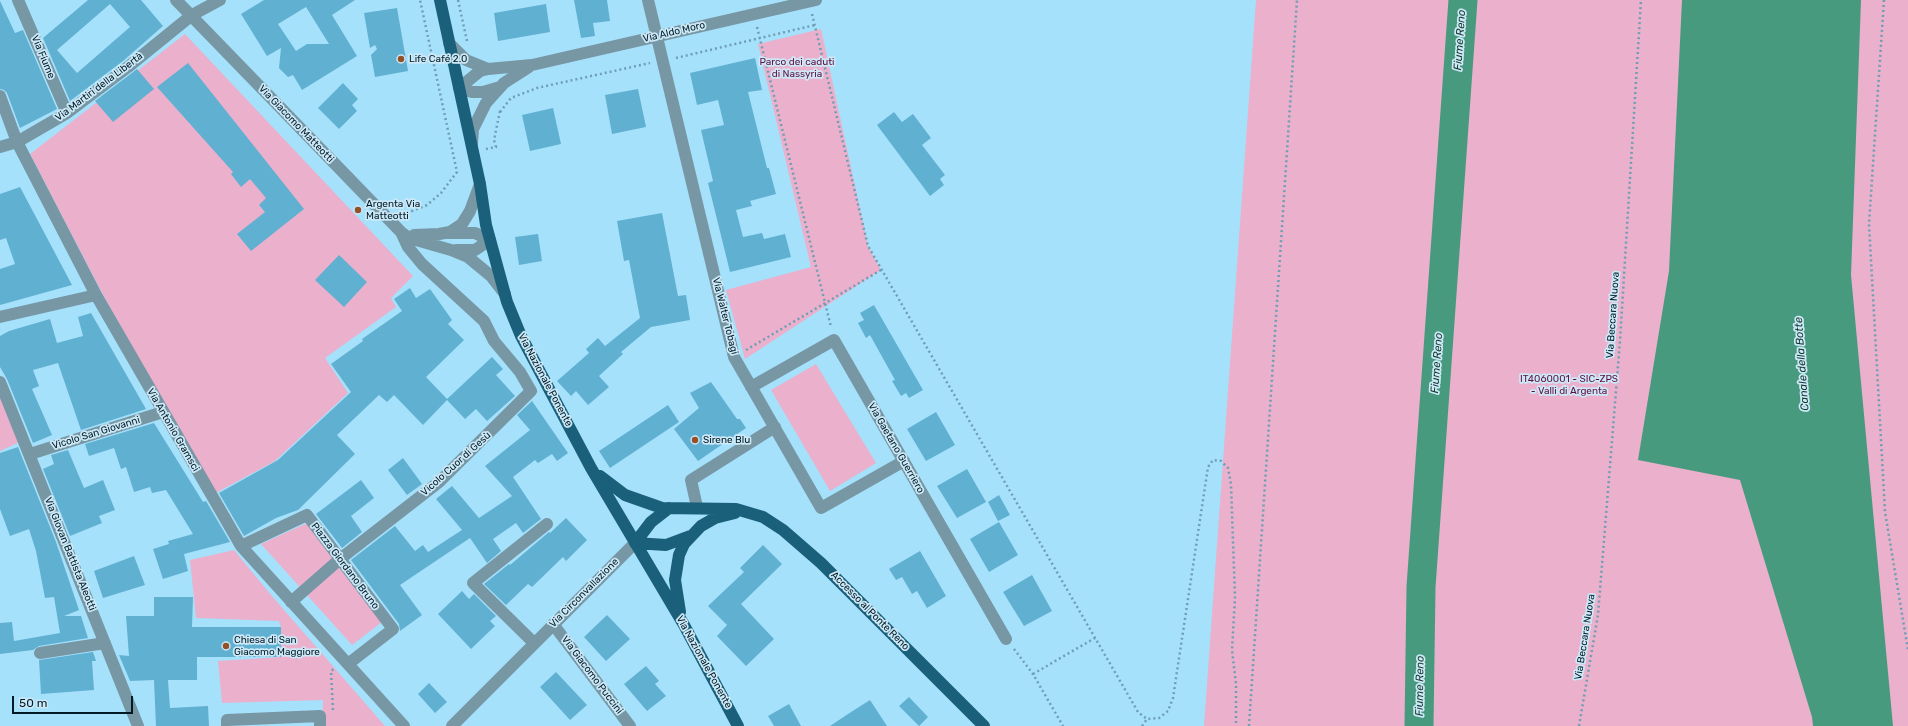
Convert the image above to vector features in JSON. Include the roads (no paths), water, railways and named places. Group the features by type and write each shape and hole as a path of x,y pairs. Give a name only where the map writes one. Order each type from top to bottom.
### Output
{"main road":[{"name":"Via Nazionale Ponente","path":"440,0 480,184 490,240 505,294 521,336 591,468 684,625 738,726"},
{"name":"Accesso al Ponte Reno","path":"591,468 625,495 644,503 662,508 697,507 736,509 763,517 783,530 821,563 984,726"},
{"path":"635,543 651,522 669,508"},
{"path":"684,625 677,600 675,580 679,555 684,544 692,535 715,518 745,511"},
{"path":"635,543 666,545 692,535"}],"street":[{"name":"Via Fiume","path":"18,0 67,113"},
{"name":"Via Giacomo Matteotti","path":"176,0 401,232 410,238 451,250 468,258 491,276 505,294"},
{"path":"192,15 220,0"},
{"name":"Via Walter Tobagi","path":"648,0 734,357 821,508 904,461"},
{"name":"Via Aldo Moro","path":"459,88 480,71 488,69 532,65 813,1"},
{"name":"Via Martiri della Libertà","path":"0,147 17,142 67,113 128,67 192,15"},
{"name":"Via Aldo Moro","path":"449,43 466,60 488,69"},
{"name":"Via Aldo Moro","path":"471,146 473,129 478,116 486,104 500,87 532,65"},
{"name":"Via Aldo Moro","path":"459,88 472,92 483,92 500,87"},
{"name":"Via Antonio Gramsci","path":"0,96 17,142 96,295 240,546 404,726"},
{"path":"445,233 462,224 470,211 480,184"},
{"name":"Via Giacomo Matteotti","path":"401,232 408,247 422,264 484,321 494,341 520,372"},
{"path":"401,232 422,236 445,233 475,233 490,240"},
{"name":"Via Giacomo Matteotti","path":"451,250 475,250 490,240"},
{"path":"0,316 96,295"},
{"name":"Via Gaetano Guerriero","path":"751,387 834,340 1006,640"},
{"name":"Vicolo Cuor di Gesù","path":"340,559 440,482 531,391 520,372"},
{"name":"Via Giovan Battista Aleotti","path":"0,382 138,726"},
{"name":"Vicolo San Giovanni","path":"30,454 163,412"},
{"path":"697,507 691,480 774,427"},
{"name":"Piazza Giordano Bruno","path":"240,546 307,515 393,629 346,662"},
{"path":"534,643 473,583 547,524"},
{"name":"Via Circonvallazione","path":"452,726 635,543"},
{"path":"291,602 340,559"},
{"name":"Via Giacomo Puccini","path":"553,624 630,726"},
{"path":"40,653 105,643"},
{"path":"228,726 227,720 320,716 320,726"}],"water":[{"name":"Canale della Botte","path":"1682,0 1861,0 1851,275 1893,726 1813,726 1812,717 1740,480 1638,460 1669,271"}],"waterway":[{"name":"Fiume Reno","path":"1419,726 1421,587 1463,0"}],"place":[{"name":"Life Café 2.0","path":"401,59"},
{"name":"Argenta Via Matteotti","path":"358,210"},
{"name":"Sirene Blu","path":"695,440"},
{"name":"Chiesa di San Giacomo Maggiore","path":"226,646"}],"park label":[{"name":"Parco dei caduti di Nassyria","path":"797,68"},
{"name":"IT4060001 - SIC-ZPS - Valli di Argenta","path":"1569,384"}]}
